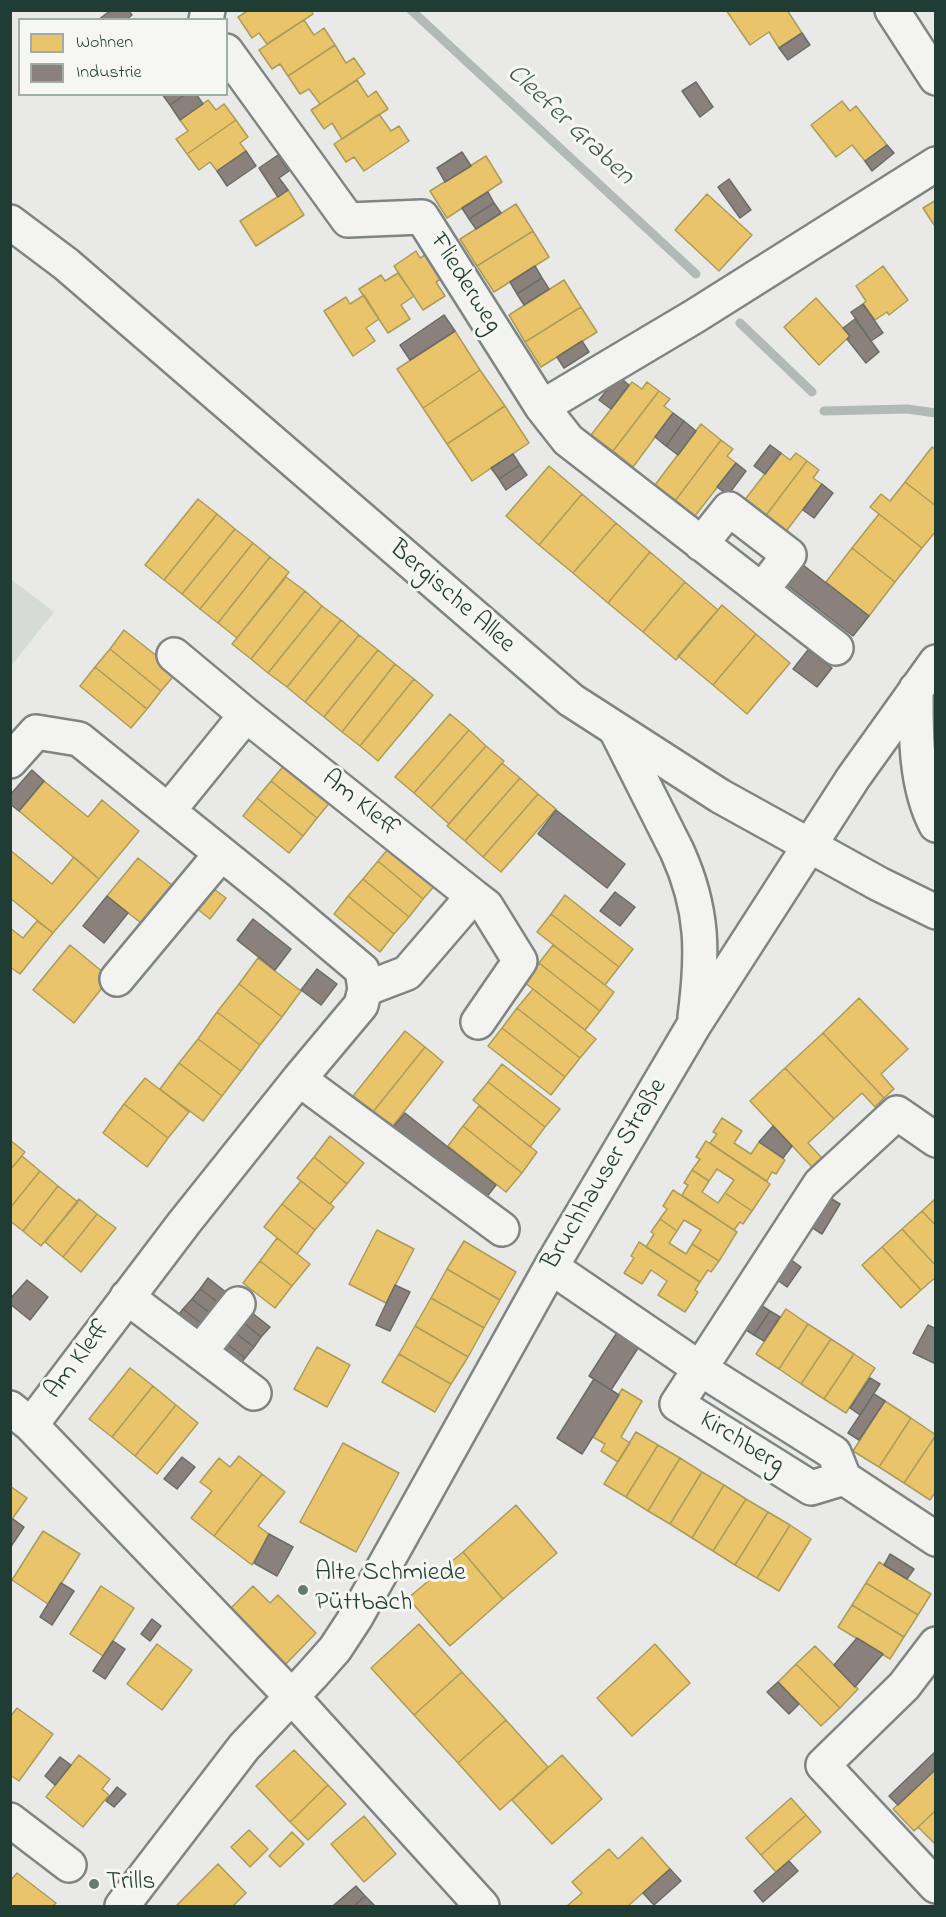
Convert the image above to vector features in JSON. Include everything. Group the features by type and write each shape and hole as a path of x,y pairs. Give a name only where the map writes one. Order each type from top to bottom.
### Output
{"street":[{"path":"892,10 936,78"},
{"name":"Fliederweg","path":"228,54 348,220 422,216 542,408 568,440 836,648"},
{"path":"542,408 695,316 936,164"},
{"name":"Bergische Allee","path":"10,222 66,264 570,700 720,796 879,884 936,912"},
{"path":"701,544 729,509 789,555 762,590"},
{"name":"Am Kleff","path":"174,655 486,906 520,961 478,1022"},
{"name":"Bruchhauser Straße","path":"122,1906 244,1747 293,1698 335,1649 356,1617 551,1267 694,1025 853,778 936,662"},
{"path":"916,689 916,730 920,768 927,806 936,825"},
{"path":"169,810 246,715"},
{"path":"616,730 677,851 697,907 701,945 694,1025"},
{"path":"10,761 36,732 79,738 362,970 365,989 407,973 473,896"},
{"path":"117,979 221,854"},
{"name":"Am Kleff","path":"21,1416 127,1297 299,1079 361,1005 365,989"},
{"path":"299,1079 502,1230"},
{"path":"699,1368 820,1184 897,1113 936,1140"},
{"name":"Kirchberg","path":"551,1267 699,1368 834,1453 844,1478 936,1539"},
{"name":"Am Kleff","path":"127,1297 254,1393"},
{"path":"200,1352 238,1304"},
{"path":"21,1416 293,1698 482,1906"},
{"path":"936,1644 904,1686 823,1765 936,1886"},
{"path":"10,1820 69,1865"}],"shaded area":[{"path":"11,579 54,612 10,666"}],"building: Wohnen":[{"path":"249,10 311,10 313,14 267,44 259,33 252,38 238,17"},
{"path":"726,10 787,10 802,33 779,48 769,32 750,45"},
{"path":"304,20 314,35 324,28 335,45 288,76 280,64 272,69 259,50"},
{"path":"335,45 346,63 354,58 365,74 320,104 309,89 300,94 288,76"},
{"path":"357,80 368,97 376,91 388,109 342,139 332,123 324,129 311,110"},
{"path":"208,100 216,110 224,104 236,120 187,154 176,139 188,131 180,120"},
{"path":"842,101 850,111 856,106 887,145 865,161 852,145 836,157 811,125"},
{"path":"379,114 391,131 399,126 409,141 364,171 354,157 346,162 334,144"},
{"path":"236,120 248,137 240,143 246,151 217,171 210,162 199,170 187,154"},
{"path":"486,156 502,182 447,218 430,191"},
{"path":"288,190 304,215 256,246 240,221"},
{"path":"707,194 752,235 719,271 675,230"},
{"path":"936,200 936,228 923,208"},
{"path":"516,204 533,231 477,266 460,239"},
{"path":"533,231 549,257 494,292 477,266"},
{"path":"433,250 449,274 436,282 445,296 423,310 394,266 416,251 420,258"},
{"path":"883,266 908,300 889,315 887,312 875,320 863,304 866,301 856,286"},
{"path":"398,273 414,296 401,305 410,319 388,333 359,289 381,275 385,281"},
{"path":"564,280 581,307 525,342 509,315"},
{"path":"364,295 379,319 366,328 375,341 353,356 324,311 346,297 350,304"},
{"path":"816,298 850,336 819,365 784,327"},
{"path":"581,307 597,332 541,367 525,342"},
{"path":"455,331 480,370 423,408 397,369"},
{"path":"480,370 505,406 447,444 423,408"},
{"path":"632,382 642,389 647,382 659,391 613,451 591,435"},
{"path":"659,391 670,399 664,406 673,413 633,467 613,451"},
{"path":"505,406 529,443 472,481 447,444"},
{"path":"701,424 721,440 675,501 655,485"},
{"path":"721,440 733,449 727,456 736,463 695,516 675,501"},
{"path":"932,447 936,450 936,506 905,482"},
{"path":"781,453 790,460 796,453 807,461 761,522 740,506"},
{"path":"807,461 819,470 813,478 822,484 781,538 761,522"},
{"path":"549,466 582,494 539,545 506,516"},
{"path":"905,482 936,506 936,531 922,548 870,507 881,494 890,501"},
{"path":"582,494 616,523 573,573 539,545"},
{"path":"198,499 217,514 164,580 145,565"},
{"path":"217,514 235,529 182,594 164,580"},
{"path":"879,514 922,548 895,582 852,548"},
{"path":"616,523 650,552 608,603 573,573"},
{"path":"235,529 253,543 200,609 182,594"},
{"path":"253,543 270,557 218,623 200,609"},
{"path":"852,548 895,582 869,616 826,582"},
{"path":"650,552 685,582 643,632 608,603"},
{"path":"270,557 289,572 237,638 218,623"},
{"path":"286,577 305,591 251,659 232,644"},
{"path":"685,582 718,610 676,660 643,632"},
{"path":"305,591 322,606 268,673 251,659"},
{"path":"722,605 756,634 713,685 678,656"},
{"path":"322,606 341,620 287,687 268,673"},
{"path":"341,620 359,635 305,702 287,687"},
{"path":"124,630 177,672 161,691 110,649"},
{"path":"756,634 790,663 747,714 713,685"},
{"path":"359,635 378,650 324,717 305,702"},
{"path":"110,649 161,691 147,709 95,667"},
{"path":"378,650 395,664 342,732 324,717"},
{"path":"395,664 414,679 360,746 342,732"},
{"path":"95,667 147,709 131,728 80,686"},
{"path":"414,679 433,695 378,761 360,746"},
{"path":"450,714 469,730 414,793 395,777"},
{"path":"469,730 486,746 431,808 414,793"},
{"path":"486,746 504,761 449,824 431,808"},
{"path":"286,763 332,800 317,818 271,781"},
{"path":"502,763 520,778 465,841 447,826"},
{"path":"520,778 538,794 483,857 465,841"},
{"path":"44,781 88,817 102,800 139,831 99,879 19,811"},
{"path":"271,781 317,818 303,836 257,798"},
{"path":"538,794 556,809 501,872 483,857"},
{"path":"257,798 303,836 289,853 243,816"},
{"path":"392,844 438,882 423,899 378,861"},
{"path":"10,850 52,884 74,857 99,879 53,933 10,898"},
{"path":"138,858 177,889 146,927 107,896"},
{"path":"378,861 423,899 409,917 363,879"},
{"path":"363,879 409,917 394,934 348,896"},
{"path":"207,884 226,898 210,919 191,904"},
{"path":"565,895 633,949 619,967 551,914"},
{"path":"348,896 394,934 380,952 334,914"},
{"path":"551,914 619,967 605,985 537,932"},
{"path":"37,921 53,933 20,974 10,967 10,928 23,938"},
{"path":"70,945 110,978 74,1023 33,990"},
{"path":"553,945 614,992 600,1011 539,963"},
{"path":"258,958 301,991 282,1017 239,984"},
{"path":"539,963 600,1011 585,1030 524,982"},
{"path":"239,984 282,1017 260,1045 217,1012"},
{"path":"533,989 596,1039 580,1058 517,1008"},
{"path":"859,998 908,1049 881,1074 894,1089 884,1098 823,1033"},
{"path":"517,1008 580,1058 565,1077 502,1028"},
{"path":"217,1012 260,1045 241,1071 198,1039"},
{"path":"502,1028 565,1077 551,1095 488,1046"},
{"path":"405,1031 425,1047 373,1112 353,1096"},
{"path":"823,1033 884,1098 875,1107 862,1093 834,1119 785,1068"},
{"path":"198,1039 241,1071 222,1096 179,1063"},
{"path":"425,1047 443,1062 392,1127 373,1112"},
{"path":"179,1063 222,1096 203,1121 160,1089"},
{"path":"502,1064 560,1109 545,1127 488,1082"},
{"path":"785,1068 834,1119 808,1143 822,1158 812,1167 750,1101"},
{"path":"145,1078 189,1112 168,1138 124,1104"},
{"path":"488,1082 545,1127 530,1147 473,1100"},
{"path":"124,1104 168,1138 147,1167 103,1133"},
{"path":"479,1106 537,1152 522,1173 463,1126"},
{"path":"722,1118 742,1131 734,1143 751,1154 759,1142 785,1160 776,1174 772,1172 767,1181 710,1143 717,1134 713,1132"},
{"path":"463,1126 522,1173 506,1192 448,1146"},
{"path":"330,1136 364,1163 347,1184 314,1157"},
{"path":"10,1140 25,1152 10,1170"},
{"path":"706,1141 770,1184 752,1211 725,1193 734,1180 717,1169 709,1181 692,1170 700,1159 696,1157"},
{"path":"22,1156 40,1171 10,1208 10,1170"},
{"path":"314,1157 347,1184 330,1204 297,1178"},
{"path":"692,1170 709,1181 702,1192 718,1203 725,1193 752,1211 743,1224 740,1222 734,1230 682,1195 688,1185 684,1183"},
{"path":"40,1171 58,1186 23,1231 10,1221 10,1208"},
{"path":"301,1181 334,1207 315,1230 282,1204"},
{"path":"58,1186 78,1202 41,1246 23,1231"},
{"path":"673,1190 737,1232 719,1261 692,1244 701,1230 684,1220 677,1231 660,1219 667,1209 663,1206"},
{"path":"936,1198 936,1226 922,1211"},
{"path":"79,1199 97,1214 63,1257 45,1242"},
{"path":"282,1204 315,1230 297,1254 264,1227"},
{"path":"922,1211 936,1226 936,1266 902,1229"},
{"path":"97,1214 116,1228 81,1272 63,1257"},
{"path":"660,1219 677,1231 669,1243 686,1254 692,1244 719,1261 711,1272 708,1270 700,1282 646,1247 654,1234 651,1232"},
{"path":"902,1229 936,1266 936,1277 921,1290 882,1247"},
{"path":"377,1230 414,1249 386,1303 349,1284"},
{"path":"277,1238 310,1264 292,1286 260,1261"},
{"path":"464,1241 516,1272 500,1300 447,1269"},
{"path":"639,1242 700,1282 695,1290 698,1292 685,1312 658,1295 667,1281 651,1270 642,1284 624,1273 634,1258 631,1256"},
{"path":"882,1247 921,1290 901,1308 862,1265"},
{"path":"260,1261 292,1286 275,1308 243,1283"},
{"path":"447,1269 500,1300 484,1328 431,1298"},
{"path":"431,1298 484,1328 468,1357 415,1326"},
{"path":"786,1309 808,1324 779,1369 756,1354"},
{"path":"808,1324 831,1339 801,1384 779,1369"},
{"path":"415,1326 468,1357 451,1384 399,1354"},
{"path":"831,1339 854,1354 824,1399 801,1384"},
{"path":"317,1347 350,1365 327,1407 294,1389"},
{"path":"399,1354 451,1384 435,1412 382,1382"},
{"path":"854,1354 875,1368 846,1413 824,1399"},
{"path":"130,1368 153,1386 112,1437 89,1419"},
{"path":"153,1386 176,1405 135,1456 112,1437"},
{"path":"622,1389 642,1401 621,1437 630,1443 618,1462 601,1451 605,1444 593,1437"},
{"path":"885,1401 911,1418 879,1467 853,1451"},
{"path":"176,1405 198,1423 157,1474 135,1456"},
{"path":"911,1418 936,1435 904,1483 879,1467"},
{"path":"636,1432 658,1445 626,1497 604,1484"},
{"path":"936,1435 936,1491 930,1500 904,1483"},
{"path":"343,1443 399,1473 356,1552 300,1522"},
{"path":"658,1445 680,1458 648,1511 626,1497"},
{"path":"239,1456 262,1474 214,1536 191,1518 212,1491 200,1482 219,1458 230,1467"},
{"path":"680,1458 702,1472 670,1524 648,1511"},
{"path":"702,1472 724,1485 692,1538 670,1524"},
{"path":"262,1474 285,1492 258,1526 269,1534 252,1565 214,1536"},
{"path":"724,1485 746,1499 713,1551 692,1538"},
{"path":"10,1486 27,1498 10,1522"},
{"path":"746,1499 768,1512 735,1565 713,1551"},
{"path":"516,1505 557,1553 503,1599 463,1552"},
{"path":"768,1512 790,1525 757,1578 735,1565"},
{"path":"790,1525 811,1539 779,1591 757,1578"},
{"path":"43,1531 80,1554 48,1604 12,1580"},
{"path":"463,1552 503,1599 450,1646 408,1598"},
{"path":"879,1562 931,1594 918,1615 866,1583"},
{"path":"866,1583 918,1615 904,1637 852,1605"},
{"path":"101,1586 134,1608 103,1656 70,1634"},
{"path":"253,1586 270,1603 278,1595 316,1633 286,1664 230,1609"},
{"path":"852,1605 904,1637 890,1659 838,1627"},
{"path":"419,1624 462,1672 414,1715 371,1668"},
{"path":"157,1644 192,1670 162,1710 127,1684"},
{"path":"655,1644 690,1683 632,1736 597,1698"},
{"path":"815,1646 858,1689 840,1708 796,1664"},
{"path":"796,1664 840,1708 821,1726 778,1682"},
{"path":"462,1672 506,1720 458,1763 414,1715"},
{"path":"17,1708 53,1734 19,1781 10,1775 10,1717"},
{"path":"506,1720 548,1767 500,1810 458,1763"},
{"path":"294,1750 328,1785 290,1822 256,1786"},
{"path":"79,1755 110,1779 102,1789 109,1795 83,1827 46,1797"},
{"path":"562,1755 602,1799 552,1844 512,1800"},
{"path":"934,1771 936,1773 936,1810 914,1831 893,1809"},
{"path":"328,1785 346,1804 308,1840 290,1822"},
{"path":"791,1798 806,1815 761,1855 746,1838"},
{"path":"936,1810 936,1845 918,1827"},
{"path":"806,1815 821,1832 776,1872 761,1855"},
{"path":"364,1816 396,1854 364,1882 331,1844"},
{"path":"249,1830 268,1849 250,1867 231,1847"},
{"path":"292,1832 304,1844 280,1867 269,1856"},
{"path":"642,1837 670,1869 628,1906 567,1906 582,1893 572,1882 609,1849 618,1859"},
{"path":"218,1864 246,1893 233,1906 176,1906"},
{"path":"17,1873 56,1903 53,1906 10,1906 10,1881"}],"building: Industrie":[{"path":"111,10 128,10 132,15 128,18 101,18"},
{"path":"802,33 810,45 788,60 779,48"},
{"path":"696,82 713,107 700,117 682,91"},
{"path":"163,96 183,96 170,105"},
{"path":"183,96 197,96 203,104 180,120 170,105"},
{"path":"887,145 894,153 872,171 865,161"},
{"path":"246,151 256,166 227,186 217,171"},
{"path":"462,152 471,166 445,182 437,168"},
{"path":"278,155 289,171 279,178 288,190 278,197 259,168"},
{"path":"729,179 751,210 740,218 718,187"},
{"path":"488,192 494,203 469,219 462,208"},
{"path":"494,203 501,213 476,229 469,219"},
{"path":"535,266 542,278 517,294 510,282"},
{"path":"542,278 549,289 524,305 517,294"},
{"path":"863,304 883,333 871,341 851,312"},
{"path":"444,315 455,331 410,360 400,345"},
{"path":"855,319 879,352 866,363 847,339 850,336 843,328"},
{"path":"582,341 589,352 564,368 557,357"},
{"path":"618,376 629,385 611,409 599,400"},
{"path":"673,413 684,421 666,446 655,437"},
{"path":"684,421 696,431 678,455 666,446"},
{"path":"770,445 781,453 765,474 754,466"},
{"path":"513,454 520,465 499,479 491,468"},
{"path":"736,463 746,471 728,495 717,487"},
{"path":"520,465 527,475 506,490 499,479"},
{"path":"822,484 833,493 814,518 803,510"},
{"path":"794,558 869,616 853,636 778,578"},
{"path":"808,650 832,668 817,687 793,669"},
{"path":"32,770 44,781 19,811 10,804 10,795"},
{"path":"556,810 625,864 607,888 538,834"},
{"path":"615,892 635,907 620,926 600,911"},
{"path":"107,896 128,913 104,943 83,926"},
{"path":"253,919 291,949 275,970 237,940"},
{"path":"317,969 337,984 321,1005 301,990"},
{"path":"405,1113 496,1185 482,1203 390,1131"},
{"path":"773,1126 792,1146 783,1158 759,1142"},
{"path":"827,1196 840,1204 822,1234 808,1225"},
{"path":"787,1257 801,1267 787,1287 773,1277"},
{"path":"208,1278 227,1293 219,1303 200,1289"},
{"path":"27,1280 48,1297 30,1320 10,1304 10,1299"},
{"path":"395,1285 410,1292 390,1331 376,1325"},
{"path":"200,1289 219,1303 211,1314 192,1299"},
{"path":"192,1299 211,1314 202,1324 183,1309"},
{"path":"759,1304 770,1311 754,1335 743,1328"},
{"path":"183,1309 202,1324 194,1334 175,1319"},
{"path":"770,1311 780,1317 764,1341 754,1335"},
{"path":"251,1312 270,1327 261,1337 243,1322"},
{"path":"243,1322 261,1337 254,1347 234,1332"},
{"path":"928,1325 936,1329 936,1364 913,1353"},
{"path":"618,1331 640,1345 611,1390 589,1376"},
{"path":"234,1332 254,1347 245,1358 226,1343"},
{"path":"226,1343 245,1358 237,1368 218,1353"},
{"path":"870,1378 880,1384 860,1415 850,1408"},
{"path":"594,1379 619,1395 582,1454 557,1438"},
{"path":"874,1394 885,1401 859,1440 848,1433"},
{"path":"182,1457 195,1467 177,1489 164,1479"},
{"path":"13,1519 24,1527 10,1548 10,1522"},
{"path":"269,1534 293,1547 277,1576 254,1563"},
{"path":"890,1554 914,1569 907,1579 884,1565"},
{"path":"61,1583 74,1591 52,1625 40,1617"},
{"path":"152,1619 161,1626 150,1641 141,1634"},
{"path":"857,1638 883,1654 855,1687 834,1665"},
{"path":"113,1641 125,1649 105,1679 93,1671"},
{"path":"778,1682 799,1704 789,1714 767,1692"},
{"path":"936,1751 936,1769 898,1805 889,1796"},
{"path":"60,1757 71,1765 55,1785 45,1776"},
{"path":"117,1787 126,1794 114,1807 106,1801"},
{"path":"789,1861 798,1871 763,1902 754,1891"},
{"path":"670,1869 681,1881 654,1905 643,1893"},
{"path":"356,1886 365,1896 354,1906 334,1905"},
{"path":"365,1896 375,1906 354,1906"}],"waterway":[{"name":"Cleefer Graben","path":"411,10 696,274"},
{"name":"Cleefer Graben","path":"740,323 812,392"},
{"name":"Cleefer Graben","path":"824,411 907,409 936,413"}],"place":[{"name":"Alte Schmiede Püttbach","path":"303,1590"},
{"name":"Trills","path":"94,1884"}]}
